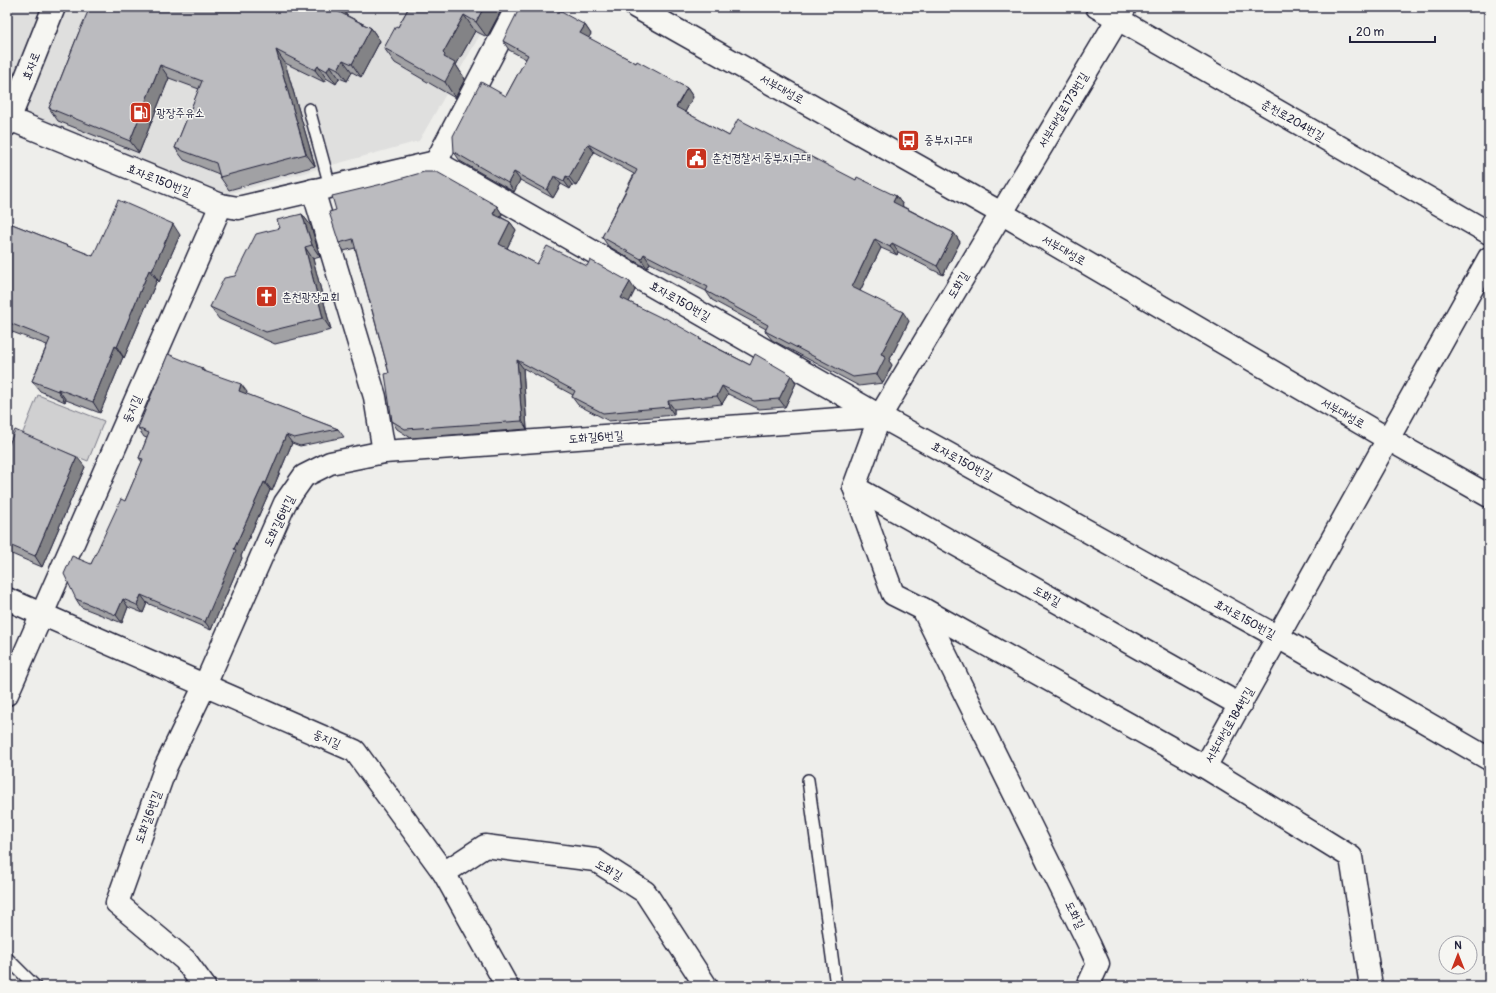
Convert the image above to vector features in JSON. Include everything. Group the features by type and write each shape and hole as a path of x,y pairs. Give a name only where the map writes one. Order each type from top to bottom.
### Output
{"street":[{"name":"효자로","path":"8,121 54,7"},
{"path":"436,162 517,7"},
{"name":"서부대성로","path":"636,7 1001,213 1388,439 1489,496"},
{"name":"춘천로204번길","path":"1097,7 1122,13 1489,233"},
{"name":"서부대성로173번길","path":"1001,213 1122,13"},
{"name":"효자로150번길","path":"8,121 221,205 238,208 436,162 880,416 1278,637 1489,759"},
{"path":"322,188 375,397 384,452"},
{"name":"둥지길","path":"7,694 221,205"},
{"name":"도화길","path":"1001,213 880,416 854,487 1240,705"},
{"path":"1388,439 1489,258"},
{"name":"도화길6번길","path":"204,986 185,960 116,903 166,766 205,685 285,503 304,476 330,463 384,452 880,416"},
{"name":"서부대성로184번길","path":"1371,986 1351,857 1205,767 1388,439"},
{"path":"854,487 893,594 923,609 1205,767"},
{"name":"둥지길","path":"7,599 355,751 444,873 507,986"},
{"name":"도화길","path":"923,609 1098,964 1088,986"},
{"name":"도화길","path":"444,873 484,846 594,860 645,892 706,986"}],"lane":[{"path":"308,109 322,188"},
{"path":"808,780 836,986"},
{"path":"7,958 35,986"}],"shaded area":[{"path":"7,7 496,7 419,141 220,196 7,106"},
{"path":"38,395 104,421 88,461 22,435"}],"building":[{"path":"90,7 337,7 337,11 371,28 352,64 343,60 338,69 330,65 327,71 318,66 315,70 276,50 306,154 220,177 216,163 175,148 202,81 160,65 130,141 49,108"},
{"path":"409,7 484,7 476,22 464,15 443,53 445,55 444,57 455,63 445,82 384,48 396,26 398,27"},
{"path":"520,7 552,7 585,25 580,33 687,88 676,107 729,136 738,119 856,180 857,177 896,196 893,202 954,233 937,266 892,243 890,247 875,239 852,287 903,312 881,354 886,356 877,374 853,377 765,331 768,325 706,291 708,287 644,254 641,259 602,237 637,170 588,144 569,177 566,176 564,181 554,176 547,190 514,172 508,183 454,152 453,136 481,82 506,96 528,55 503,41"},
{"path":"424,172 437,172 497,206 493,214 510,222 499,244 537,264 547,246 587,266 590,260 630,282 621,298 664,319 665,318 700,338 699,339 750,365 755,354 791,375 779,399 754,401 722,386 717,396 668,401 669,407 603,413 572,397 575,391 517,360 522,421 405,429 392,421 385,374 389,373 353,239 339,243 329,212 336,210 332,196"},
{"path":"118,200 173,224 152,271 149,270 117,347 115,346 93,402 32,381 50,339 7,322 7,222 93,256"},
{"path":"302,214 312,245 305,247 323,318 266,332 210,307 224,278 235,276 256,234 280,228 277,220"},
{"path":"168,354 202,368 201,370 241,384 239,391 338,429 294,438 286,435 266,483 264,482 234,549 236,550 205,622 141,595 137,605 123,599 116,615 76,599 64,574 72,556 91,564 121,499 125,501 143,459 139,458 149,433 138,428"},
{"path":"15,430 77,457 35,556 7,544 7,449"}],"place":[{"name":"광장주유소","path":"141,113"},
{"name":"중부지구대","path":"908,140"},
{"name":"춘천경찰서 중부지구대","path":"697,158"},
{"name":"춘천광장교회","path":"267,297"}]}
